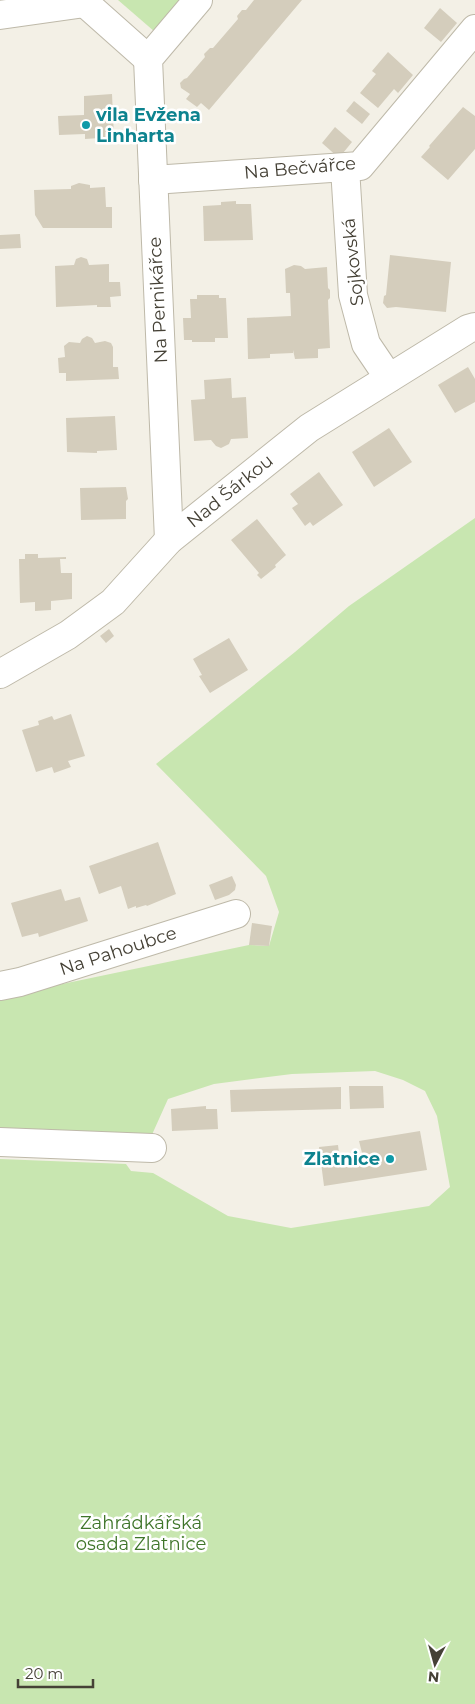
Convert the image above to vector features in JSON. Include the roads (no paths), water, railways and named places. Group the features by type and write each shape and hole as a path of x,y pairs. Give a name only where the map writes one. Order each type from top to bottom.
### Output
{"street":[{"path":"0,15 86,2 148,59 198,0"},
{"name":"Na Bečvářce","path":"153,180 360,166 475,30"},
{"name":"Na Pernikářce","path":"148,59 169,540"},
{"name":"Sojkovská","path":"345,168 353,295 366,344 389,378"},
{"name":"Nad Šárkou","path":"0,674 68,635 113,602 169,540 309,428 468,329 475,327"},
{"name":"Na Pahoubce","path":"0,986 30,980 236,914"},
{"path":"0,1142 152,1148"}],"place":[{"name":"vila Evžena Linharta","path":"86,125"},
{"name":"Zlatnice","path":"390,1159"}],"park label":[{"name":"Zahrádkářská osada Zlatnice","path":"141,1534"}]}
